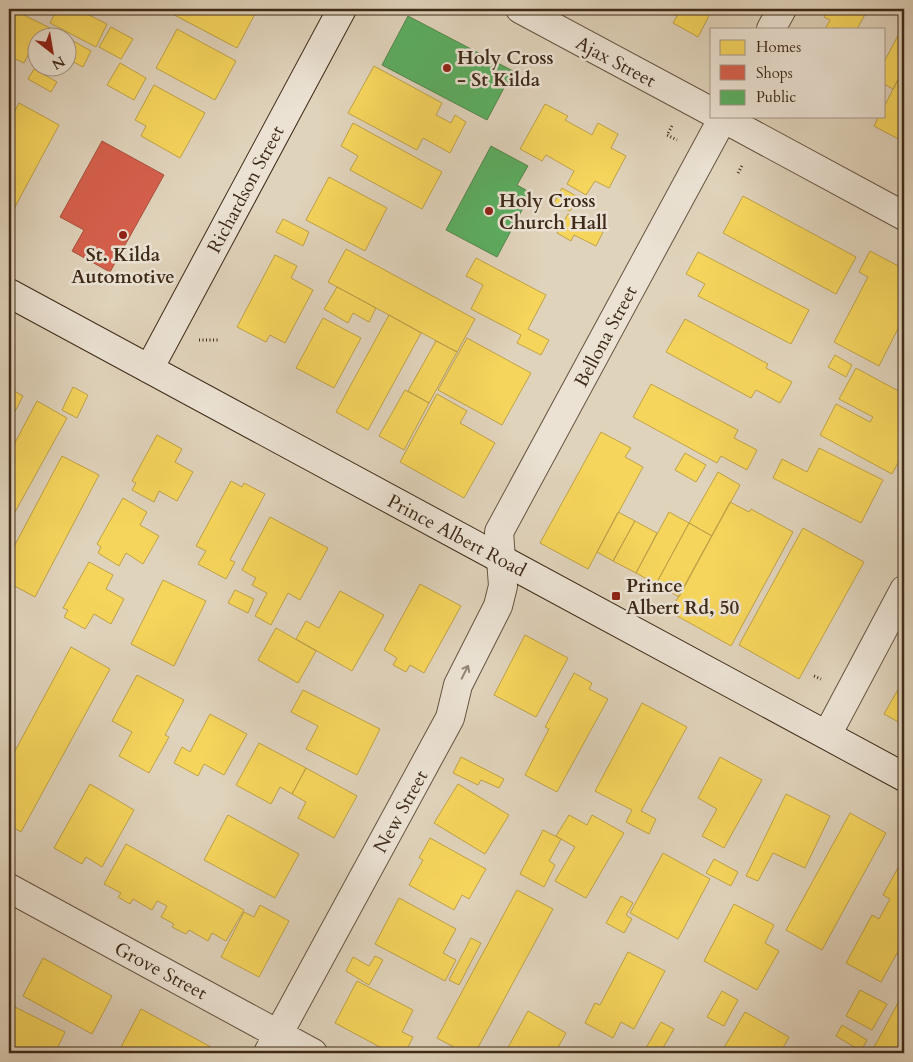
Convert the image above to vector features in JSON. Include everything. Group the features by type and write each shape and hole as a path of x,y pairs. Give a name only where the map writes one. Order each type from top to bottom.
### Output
{"street":[{"name":"Richardson Street","path":"149,369 342,9"},
{"name":"Ajax Street","path":"520,9 710,111"},
{"path":"772,28 782,9"},
{"name":"Bellona Street","path":"501,559 499,532 718,118"},
{"name":"Ajax Street","path":"723,118 904,216"},
{"name":"Prince Albert Road","path":"9,293 904,777"},
{"name":"New Street","path":"273,1044 450,718 458,685 498,606 503,586 501,559"},
{"path":"827,735 904,590"},
{"name":"Grove Street","path":"9,888 273,1044 313,1053"}],"path":[{"path":"199,340 220,340"},
{"path":"814,676 821,679"}],"building: Homes":[{"path":"9,9 50,28 28,28 28,55 24,63 9,56"},
{"path":"57,9 77,9 107,24 96,47 78,38 78,28 60,28 50,23"},
{"path":"163,9 254,9 257,10 237,48"},
{"path":"665,9 721,9 718,13 712,10 698,37 673,23 677,16"},
{"path":"828,9 868,9 858,28 826,28 830,20 824,17"},
{"path":"904,24 904,68 893,89 886,85 886,58"},
{"path":"111,27 133,39 121,59 99,47"},
{"path":"177,29 236,61 215,100 156,68"},
{"path":"78,44 91,51 83,67 78,64"},
{"path":"120,63 146,78 134,100 107,85"},
{"path":"374,66 442,103 436,115 451,123 455,115 466,122 450,153 423,138 417,150 348,113"},
{"path":"904,68 904,142 874,126 878,118 886,118 886,103"},
{"path":"50,78 57,82 51,92 28,79"},
{"path":"154,85 205,113 180,158 141,136 146,126 135,120"},
{"path":"19,103 59,125 9,218 9,122"},
{"path":"545,104 568,116 565,120 592,135 598,123 618,134 611,148 626,156 609,188 595,181 586,195 567,184 574,171 546,155 542,161 520,149"},
{"path":"353,123 442,172 422,209 350,170 358,156 341,146"},
{"path":"329,177 387,208 365,251 306,220"},
{"path":"562,188 578,197 570,211 554,203"},
{"path":"743,196 856,257 836,294 723,233"},
{"path":"568,214 603,232 596,246 574,235 571,241 557,233"},
{"path":"283,219 309,232 303,246 276,232"},
{"path":"346,249 475,319 457,352 328,282"},
{"path":"870,251 904,269 904,317 879,366 834,342 868,277 859,272"},
{"path":"698,252 809,310 791,344 698,296 705,284 686,274"},
{"path":"275,255 297,266 291,278 313,290 285,343 270,335 266,342 237,327"},
{"path":"476,258 546,295 528,329 549,340 541,355 517,343 521,335 471,309 483,285 466,276"},
{"path":"337,287 376,308 369,322 353,313 348,323 324,309"},
{"path":"389,315 421,333 368,430 336,412"},
{"path":"323,318 361,338 334,388 296,368"},
{"path":"685,319 768,364 766,368 792,382 780,403 756,390 751,398 666,352"},
{"path":"467,338 531,373 502,425 438,390"},
{"path":"436,341 457,352 429,403 408,391"},
{"path":"835,355 852,365 846,377 828,367"},
{"path":"856,368 904,394 904,452 892,474 820,435 836,404 870,422 873,417 839,399"},
{"path":"651,384 738,430 734,438 757,450 747,470 721,456 717,463 633,417"},
{"path":"73,387 88,395 77,418 62,410"},
{"path":"9,388 23,396 9,423"},
{"path":"405,390 429,403 404,450 379,436"},
{"path":"437,394 467,411 460,423 495,443 464,498 400,462"},
{"path":"37,401 67,418 15,512 9,509 9,454"},
{"path":"601,432 631,448 625,457 643,467 588,569 540,543"},
{"path":"157,435 182,449 175,462 193,472 177,501 159,491 154,502 132,490 136,483 132,481"},
{"path":"819,448 883,480 861,523 773,478 782,459 807,472"},
{"path":"685,453 706,465 696,482 675,470"},
{"path":"62,456 99,475 35,597 9,583 9,556"},
{"path":"718,472 740,485 712,536 689,523"},
{"path":"231,481 242,487 244,483 265,494 230,560 235,562 226,579 198,564 206,551 196,546"},
{"path":"123,498 147,512 140,525 159,536 143,564 126,553 119,566 98,553 101,547 97,544"},
{"path":"730,502 749,512 751,509 793,532 731,646 670,612"},
{"path":"618,512 635,521 613,561 597,552"},
{"path":"669,512 689,523 656,584 636,573"},
{"path":"270,517 328,548 300,600 288,593 271,625 255,616 267,593 252,585 256,578 242,570"},
{"path":"635,521 657,533 636,573 613,561"},
{"path":"689,523 712,536 679,597 656,584"},
{"path":"803,528 864,562 799,679 739,645"},
{"path":"89,562 113,575 106,589 124,599 111,624 94,614 85,629 64,617 68,610 63,608"},
{"path":"163,580 206,601 174,666 131,644"},
{"path":"420,584 461,606 424,673 410,665 406,672 393,665 397,658 384,650"},
{"path":"235,590 254,599 248,613 228,603"},
{"path":"340,591 384,615 352,671 296,639 306,621 319,628"},
{"path":"276,628 316,651 298,683 258,660"},
{"path":"525,635 568,658 536,717 494,695"},
{"path":"71,647 110,669 21,832 9,825 9,762"},
{"path":"574,673 592,683 589,689 608,699 557,792 525,775 549,729 545,727"},
{"path":"137,675 184,700 165,735 169,737 149,773 119,756 132,732 112,721"},
{"path":"904,679 904,725 884,714"},
{"path":"303,690 380,729 357,775 306,749 318,726 291,712"},
{"path":"642,703 687,727 641,811 656,819 649,834 626,822 632,810 595,791"},
{"path":"210,714 247,734 224,775 204,764 198,776 174,763 182,747 190,752"},
{"path":"259,743 306,768 292,794 280,787 271,804 236,785"},
{"path":"461,757 504,779 499,788 481,780 478,785 453,773"},
{"path":"720,757 762,780 724,848 702,836 717,809 698,798"},
{"path":"306,768 357,796 334,838 298,818 306,802 292,794"},
{"path":"90,784 134,810 102,867 86,857 82,864 54,848"},
{"path":"458,784 509,815 485,854 434,823"},
{"path":"786,794 830,816 805,868 773,853 758,881 746,876"},
{"path":"850,813 886,833 822,950 786,930"},
{"path":"228,815 299,854 275,898 204,860"},
{"path":"569,815 587,825 592,815 624,833 586,898 555,881 575,847 556,836"},
{"path":"543,830 561,839 549,861 555,865 544,887 520,874"},
{"path":"430,838 486,869 469,899 462,895 454,910 409,885 423,860 419,858"},
{"path":"126,844 244,910 226,941 212,933 208,941 189,930 186,934 172,927 174,924 161,917 167,906 157,901 152,910 133,899 130,904 118,897 121,893 104,884"},
{"path":"663,853 710,879 678,939 630,913"},
{"path":"904,857 904,948 901,946 881,982 846,963 872,915 879,919 890,899 883,895"},
{"path":"714,859 738,872 731,886 706,873"},
{"path":"517,890 553,909 475,1053 465,1053 437,1038"},
{"path":"621,896 633,903 626,915 632,919 624,933 606,923"},
{"path":"399,898 456,929 443,953 456,960 445,981 375,944"},
{"path":"734,904 774,925 765,943 779,951 757,990 704,961"},
{"path":"260,905 289,921 259,977 221,957 244,912 254,917"},
{"path":"471,938 481,943 459,985 449,980"},
{"path":"628,952 665,971 634,1029 621,1022 613,1038 585,1023 595,1003 600,1005"},
{"path":"9,955 15,958 9,970"},
{"path":"375,956 383,960 369,985 346,971 353,957 369,966"},
{"path":"43,958 112,996 92,1034 23,996"},
{"path":"357,981 413,1010 402,1032 413,1037 405,1053 391,1053 335,1023"},
{"path":"860,990 887,1004 872,1030 846,1016"},
{"path":"722,991 738,1000 724,1026 707,1017"},
{"path":"904,992 904,1053 877,1053 872,1051"},
{"path":"15,1007 65,1032 55,1053 9,1053 9,1019"},
{"path":"141,1009 211,1047 207,1053 128,1053 120,1049"},
{"path":"528,1011 566,1033 555,1053 505,1053"},
{"path":"745,1012 789,1037 780,1053 721,1053"},
{"path":"661,1022 674,1029 660,1053 643,1053"},
{"path":"842,1025 867,1040 861,1051 836,1036"},
{"path":"573,1047 584,1053 569,1053"}],"building: Shops":[{"path":"102,141 164,175 110,272 72,251 84,230 60,217"}],"building: Public":[{"name":"Holy Cross - St Kilda","path":"408,16 513,71 487,120 382,65"},
{"name":"Holy Cross Church Hall","path":"491,146 528,166 517,185 531,193 497,257 446,230"}],"place":[{"name":"Holy Cross - St Kilda","path":"447,68"},
{"name":"Holy Cross Church Hall","path":"489,211"},
{"name":"St. Kilda Automotive","path":"123,235"},
{"name":"Prince Albert Rd, 50","path":"616,596"}]}
